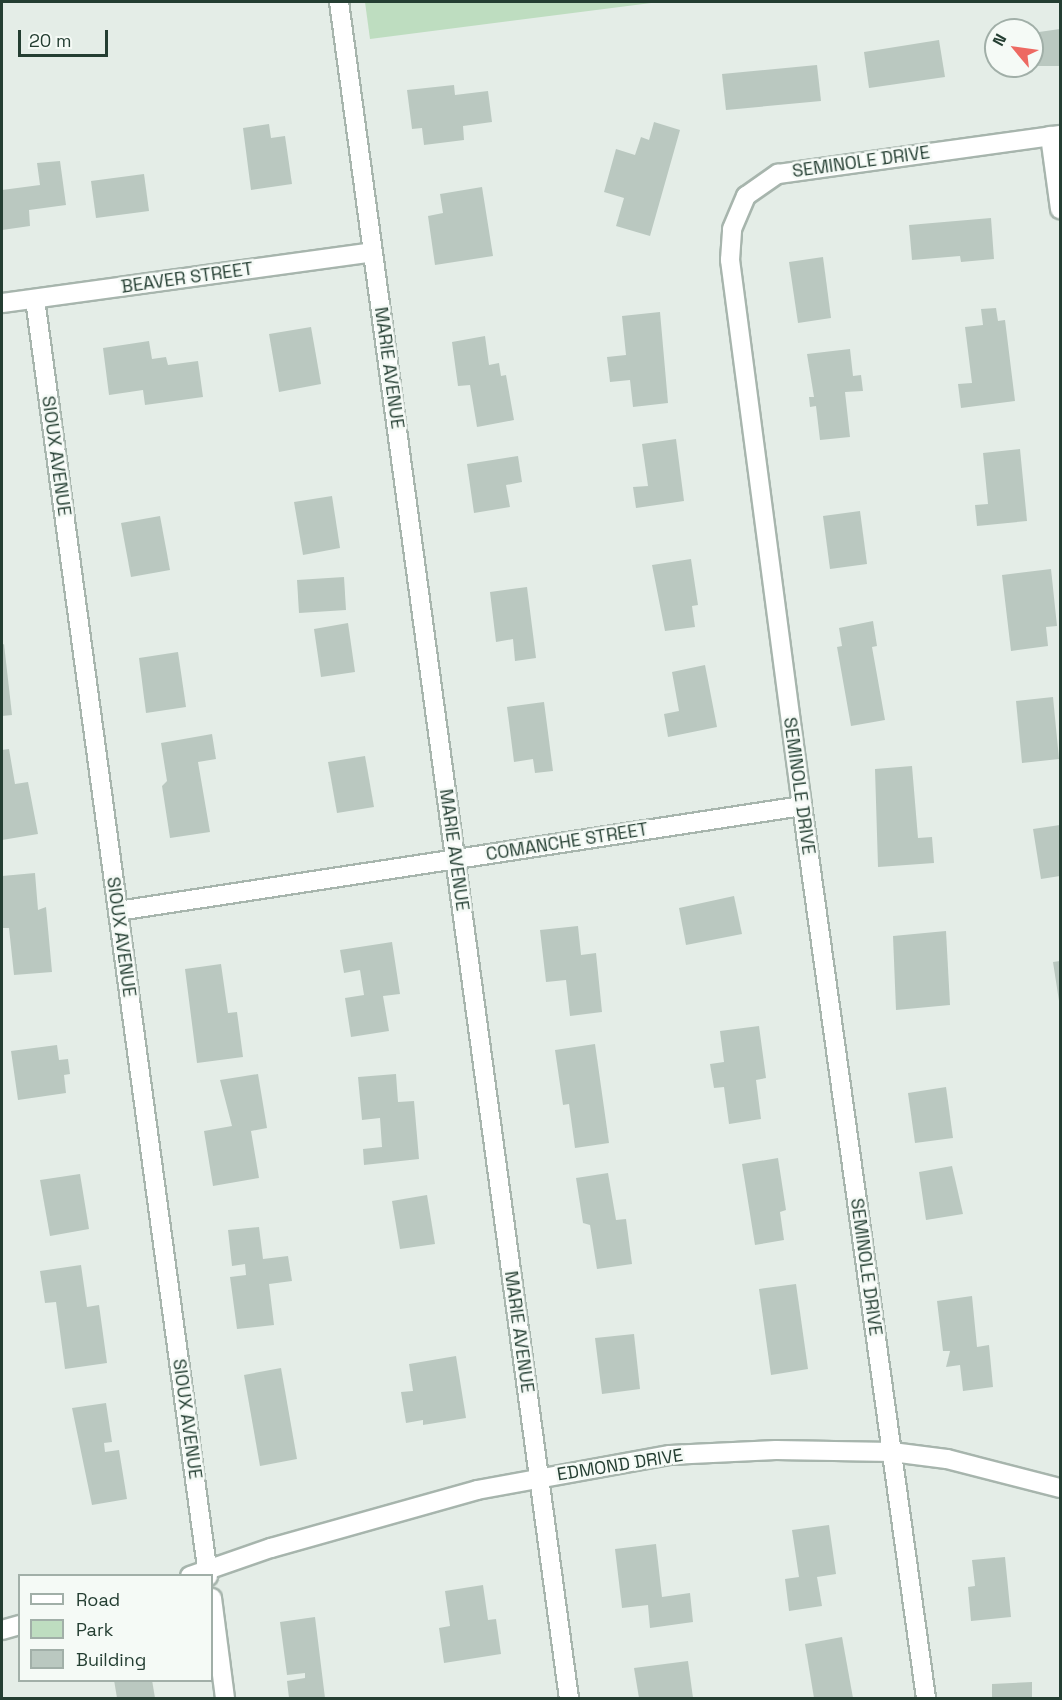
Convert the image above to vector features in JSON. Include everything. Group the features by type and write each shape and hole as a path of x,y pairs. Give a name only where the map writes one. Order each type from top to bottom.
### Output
{"street":[{"name":"MARIE AVENUE","path":"339,2 569,1698"},
{"path":"1055,136 1060,209"},
{"name":"SEMINOLE DRIVE","path":"926,1698 802,806 730,260 732,229 746,196 778,174 1055,136"},
{"name":"BEAVER STREET","path":"2,303 373,252"},
{"name":"SIOUX AVENUE","path":"35,299 208,1572"},
{"name":"COMANCHE STREET","path":"118,911 802,806"},
{"name":"EDMOND DRIVE","path":"208,1572 477,1490 670,1455 892,1452 947,1459 1060,1488"},
{"path":"213,1606 225,1698"},
{"path":"2,1630 18,1626"}],"green space":[{"path":"365,2 659,2 370,39"}],"building":[{"path":"1060,29 1060,66 1044,66 1044,31"},
{"path":"939,40 945,77 869,88 864,52"},
{"path":"817,65 821,101 726,110 722,74"},
{"path":"454,85 455,95 488,91 492,122 463,126 464,140 424,145 422,128 412,129 407,90"},
{"path":"654,122 680,130 650,236 616,226 624,198 604,192 616,149 635,155 641,137 649,140"},
{"path":"269,124 271,138 285,136 292,184 251,190 243,128"},
{"path":"60,161 66,205 29,210 30,226 2,230 2,190 40,185 37,163"},
{"path":"144,174 149,211 96,218 91,181"},
{"path":"482,187 493,256 435,265 428,216 443,213 440,194"},
{"path":"991,218 994,259 961,262 960,256 912,260 909,225"},
{"path":"823,257 831,318 798,323 789,262"},
{"path":"996,308 998,321 1005,320 1015,401 961,408 958,384 972,383 965,327 983,325 981,309"},
{"path":"660,312 668,403 633,407 630,380 610,382 607,357 626,355 622,316"},
{"path":"311,327 321,384 279,392 269,334"},
{"path":"485,336 489,365 499,363 501,376 506,375 514,420 477,427 470,385 458,386 452,342"},
{"path":"149,341 152,359 166,357 168,365 198,361 203,397 145,405 143,390 109,395 103,348"},
{"path":"850,349 853,376 861,375 863,391 845,392 850,437 820,440 816,406 810,407 809,397 814,397 807,354"},
{"path":"676,439 684,501 636,508 633,487 648,486 642,444"},
{"path":"1020,449 1027,521 977,526 975,505 988,504 983,453"},
{"path":"518,456 522,482 506,485 510,507 474,513 467,464"},
{"path":"332,496 340,548 303,555 294,502"},
{"path":"860,511 867,564 830,569 823,516"},
{"path":"160,516 170,570 131,577 121,523"},
{"path":"691,559 698,605 692,606 695,627 665,631 652,565"},
{"path":"1051,569 1057,626 1046,627 1048,646 1011,651 1002,575"},
{"path":"344,577 346,610 299,613 297,580"},
{"path":"527,587 536,658 515,661 513,639 496,642 490,592"},
{"path":"873,621 877,646 872,647 885,720 851,726 837,647 842,646 839,628"},
{"path":"348,623 355,672 321,677 314,629"},
{"path":"4,644 12,715 2,716 2,645"},
{"path":"178,652 186,707 146,713 139,658"},
{"path":"705,665 717,727 668,737 664,714 679,711 672,672"},
{"path":"1053,697 1059,759 1022,763 1016,701"},
{"path":"544,702 553,771 535,773 533,759 514,762 507,707"},
{"path":"212,734 216,759 198,762 210,832 170,838 162,786 167,781 161,743"},
{"path":"9,749 15,784 28,782 38,834 2,840 2,750"},
{"path":"365,756 374,807 337,813 328,762"},
{"path":"912,766 918,838 932,837 934,863 878,867 875,769"},
{"path":"1060,825 1060,876 1041,879 1033,829"},
{"path":"35,873 38,910 46,907 52,972 14,975 9,928 2,928 2,876"},
{"path":"734,896 742,934 686,945 679,908"},
{"path":"578,926 581,955 596,953 602,1012 570,1016 566,980 546,982 540,930"},
{"path":"946,931 950,1005 896,1010 893,936"},
{"path":"392,942 400,994 383,996 389,1031 351,1037 345,998 364,995 360,970 344,973 340,950"},
{"path":"1060,961 1060,1001 1059,1001 1053,962"},
{"path":"221,964 228,1013 237,1012 243,1057 197,1063 185,969"},
{"path":"759,1026 766,1078 756,1080 761,1119 729,1124 724,1087 714,1088 710,1064 724,1062 720,1031"},
{"path":"595,1044 609,1143 575,1148 569,1104 563,1105 555,1050"},
{"path":"57,1045 59,1060 68,1059 70,1074 64,1075 66,1093 18,1100 11,1051"},
{"path":"258,1074 267,1128 251,1131 259,1178 213,1186 204,1131 232,1126 220,1080"},
{"path":"396,1074 398,1102 414,1101 419,1159 364,1165 363,1149 382,1147 380,1118 362,1120 358,1077"},
{"path":"946,1087 953,1138 915,1143 908,1093"},
{"path":"778,1158 786,1210 780,1212 784,1240 755,1245 742,1164"},
{"path":"952,1166 963,1214 926,1220 919,1172"},
{"path":"608,1173 616,1220 626,1219 632,1264 597,1269 590,1225 583,1223 576,1178"},
{"path":"80,1174 89,1229 50,1236 40,1180"},
{"path":"427,1195 435,1244 400,1249 392,1201"},
{"path":"259,1227 263,1259 288,1256 292,1281 269,1284 274,1325 237,1329 230,1277 246,1275 245,1264 232,1266 228,1230"},
{"path":"81,1265 87,1307 99,1305 107,1363 65,1369 56,1302 45,1303 40,1271"},
{"path":"796,1284 808,1369 771,1375 759,1289"},
{"path":"972,1296 977,1347 989,1345 993,1387 963,1391 960,1365 946,1367 950,1351 943,1351 937,1301"},
{"path":"634,1334 640,1389 602,1394 595,1338"},
{"path":"456,1356 466,1418 423,1425 423,1420 406,1423 401,1392 413,1391 409,1364"},
{"path":"281,1368 297,1459 260,1466 244,1375"},
{"path":"106,1403 112,1442 104,1443 105,1452 119,1450 127,1499 92,1505 72,1408"},
{"path":"829,1525 836,1574 817,1577 822,1606 789,1611 785,1579 799,1577 792,1530"},
{"path":"656,1544 662,1597 690,1593 693,1622 650,1628 648,1605 622,1608 615,1549"},
{"path":"1005,1557 1011,1617 971,1621 968,1587 975,1586 972,1560"},
{"path":"483,1585 488,1620 496,1619 501,1654 444,1663 439,1628 450,1626 445,1591"},
{"path":"315,1617 325,1698 289,1698 287,1681 305,1678 305,1673 287,1675 280,1622"},
{"path":"842,1637 853,1698 814,1698 805,1644"},
{"path":"688,1661 693,1698 639,1698 634,1668"},
{"path":"114,1682 152,1682 155,1698 117,1698"},
{"path":"1032,1682 1032,1698 992,1698 992,1684"}]}
